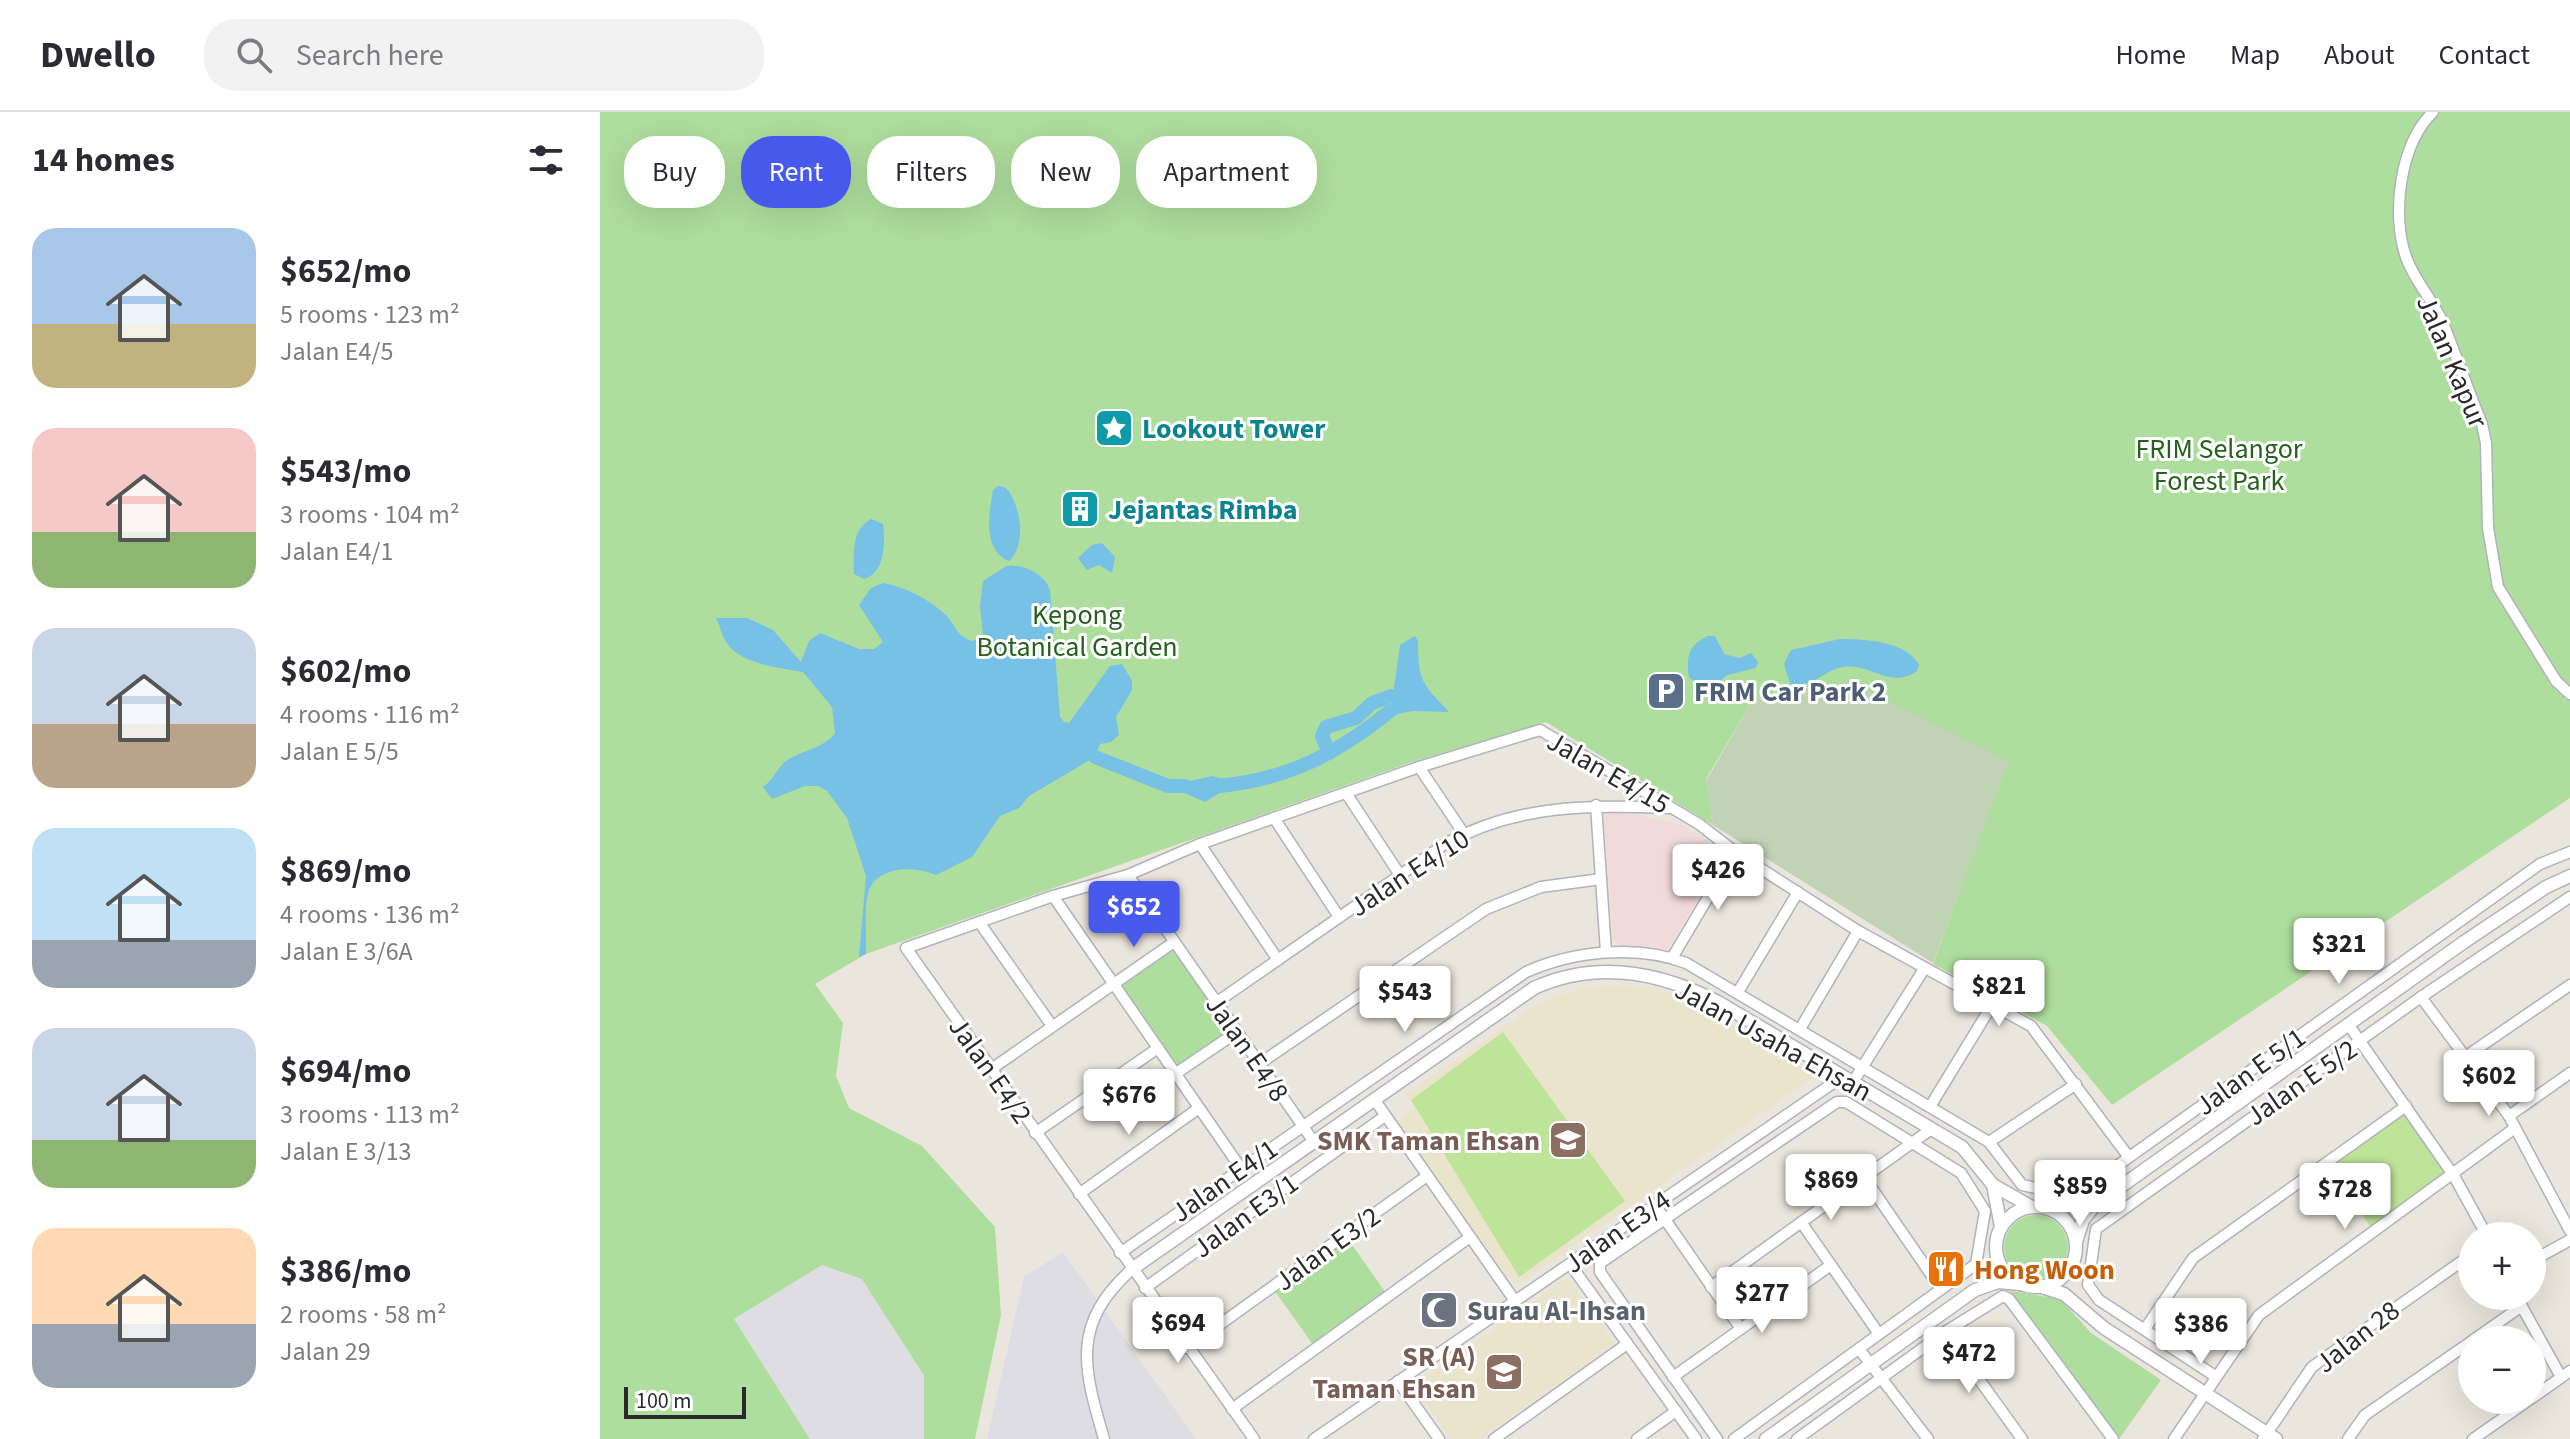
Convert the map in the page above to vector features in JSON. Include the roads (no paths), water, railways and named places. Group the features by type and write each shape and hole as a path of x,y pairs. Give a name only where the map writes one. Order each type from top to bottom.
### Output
{"street":[{"name":"Jalan Kapur","path":"2433,112 2416,136 2403,177 2401,225 2406,257 2439,316 2482,424 2486,443 2491,560 2498,587 2513,616 2556,681 2570,694"},
{"name":"Jalan E4/15","path":"906,948 1053,896 1128,875 1200,844 1419,767 1540,730 1672,808 1858,931 2037,1030 2128,1156"},
{"path":"1419,767 1464,834"},
{"path":"1346,793 1400,875"},
{"path":"1596,805 1606,952"},
{"name":"Jalan E4/10","path":"1217,1002 1464,834 1528,812 1596,805 1672,808"},
{"path":"1274,818 1339,917"},
{"path":"1200,844 1278,960"},
{"path":"1672,958 1735,852"},
{"name":"Jalan E 5/1","path":"1989,1142 2022,1185 2064,1194 2079,1193 2540,864 2570,852"},
{"name":"Jalan E4/8","path":"1128,875 1314,1142"},
{"path":"2080,1306 2070,1269 2083,1220 2095,1205 2464,942 2546,887 2570,876"},
{"path":"1259,1064 1486,909 1541,887 1601,879"},
{"path":"1738,992 1798,892"},
{"path":"1053,896 1240,1167"},
{"name":"Jalan E 5/2","path":"2145,1329 2099,1300 2088,1285 2096,1229 2421,997 2570,897"},
{"path":"979,922 1052,1026"},
{"path":"2452,926 2464,942"},
{"path":"1800,1029 1858,931"},
{"path":"990,1070 1174,942"},
{"name":"Jalan E4/2","path":"906,948 1254,1439"},
{"name":"Jalan E4/1","path":"1120,1253 1240,1167 1526,972 1543,965 1606,952 1672,958 1738,992 1989,1142"},
{"name":"Jalan E3/4","path":"1314,1439 1655,1205 1864,1068 1924,969"},
{"path":"1526,972 1534,988"},
{"name":"Jalan Usaha Ehsan","path":"1104,1439 1087,1379 1087,1339 1099,1304 1132,1269 1534,988 1573,975 1610,972 1648,975 1684,984 1969,1153 1993,1185 2030,1206"},
{"path":"2465,1057 2570,985"},
{"path":"2421,997 2509,1116 2570,1231"},
{"path":"1931,1105 1992,1005"},
{"path":"2348,1024 2454,1176 2479,1222"},
{"path":"1175,1074 1237,1032"},
{"path":"1035,1133 1158,1048"},
{"path":"2509,1116 2569,1076"},
{"path":"1989,1142 2076,1084"},
{"path":"2212,1098 2223,1112"},
{"path":"1374,1099 1515,1301"},
{"path":"1717,1439 1600,1272 1600,1263 1837,1102 1846,1102 1961,1173 1985,1211 1976,1264 1734,1439"},
{"path":"2215,1376 2145,1329 2193,1258 2406,1106"},
{"path":"1079,1194 1199,1108"},
{"name":"Jalan E3/1","path":"1145,1288 1385,1116"},
{"path":"2174,1439 2259,1315 2454,1176 2515,1128"},
{"path":"1711,1287 1930,1130"},
{"name":"Jalan E3/2","path":"1187,1348 1427,1176"},
{"path":"1864,1177 1941,1289"},
{"name":"Jalan Usaha Ehsan","path":"1993,1185 2001,1227"},
{"path":"1655,1205 1741,1329"},
{"path":"1766,1439 1975,1290 1989,1273 2001,1227 2016,1212 2030,1206 2058,1212 2095,1205"},
{"path":"2058,1212 2068,1222 2076,1242"},
{"path":"1801,1222 1879,1334"},
{"path":"1232,1409 1470,1237"},
{"path":"2546,1253 2570,1240"},
{"path":"1996,1253 2003,1272 2020,1284"},
{"path":"1570,1264 1696,1439"},
{"name":"Jalan 28","path":"2268,1437 2312,1367 2458,1264"},
{"path":"1673,1377 1831,1265"},
{"path":"2042,1287 2059,1280 2070,1269"},
{"path":"1975,1290 1998,1282 2042,1287 2064,1294 2104,1328 2268,1437"},
{"path":"1797,1439 1945,1332 2003,1296 2009,1299 2113,1439"},
{"path":"2489,1326 2508,1310"},
{"path":"2525,1310 2565,1374 2546,1388"},
{"path":"1945,1332 2022,1439"},
{"path":"1494,1439 1627,1344"},
{"path":"1859,1349 1928,1439"},
{"path":"2348,1439 2365,1415 2458,1350"},
{"path":"1398,1381 1439,1439"},
{"path":"1637,1439 1676,1411"},
{"path":"2473,1439 2509,1414"}],"water":[{"path":"998,486 1005,487 1011,494 1020,524 1018,545 1009,561 995,549 989,530 993,490"},
{"path":"871,519 883,524 884,548 877,570 864,579 854,574 854,550 860,529"},
{"path":"1102,543 1115,557 1112,573 1099,565 1087,570 1078,558 1092,545"},
{"path":"1006,566 1032,571 1043,579 1050,590 1060,717 1064,722 1069,723 1110,666 1122,664 1132,681 1132,690 1116,717 1119,735 1111,742 1100,744 1095,757 1029,796 1019,808 1000,816 972,857 936,875 909,869 881,876 869,890 866,954 859,957 866,876 847,818 827,791 818,786 805,786 772,799 763,787 785,762 820,745 835,733 832,707 803,672 761,664 732,649 724,639 716,618 747,618 773,630 801,662 809,641 820,633 859,649 874,649 883,642 859,605 871,588 883,583 908,591 932,604 946,615 960,634 973,641 983,635 980,606 983,581"},
{"path":"1415,636 1423,681 1449,712 1412,711 1390,716 1400,645"},
{"path":"1708,636 1715,636 1724,654 1740,658 1751,653 1758,662 1756,668 1727,675 1713,688 1703,689 1689,677 1688,658 1696,643"},
{"path":"1840,639 1895,646 1913,657 1919,665 1917,671 1898,678 1843,667 1811,682 1790,684 1784,664 1791,650"},
{"path":"1212,776 1236,783 1205,802 1168,786"}],"waterway":[{"path":"1329,753 1322,736 1326,727 1356,718 1372,703 1391,696"},
{"path":"1218,786 1266,778 1310,762 1350,740 1390,711"},
{"path":"1095,757 1168,786 1185,786"}],"place":[{"name":"Lookout Tower","path":"1114,428"},
{"name":"Jejantas Rimba","path":"1080,509"},
{"name":"FRIM Car Park 2","path":"1666,691"},
{"name":"SMK Taman Ehsan","path":"1568,1140"},
{"name":"Hong Woon","path":"1946,1269"},
{"name":"Surau Al-Ihsan","path":"1439,1310"},
{"name":"SR (A) Taman Ehsan","path":"1504,1372"}],"park label":[{"name":"FRIM Selangor Forest Park","path":"2219,464"},
{"name":"Kepong Botanical Garden","path":"1077,630"}]}
